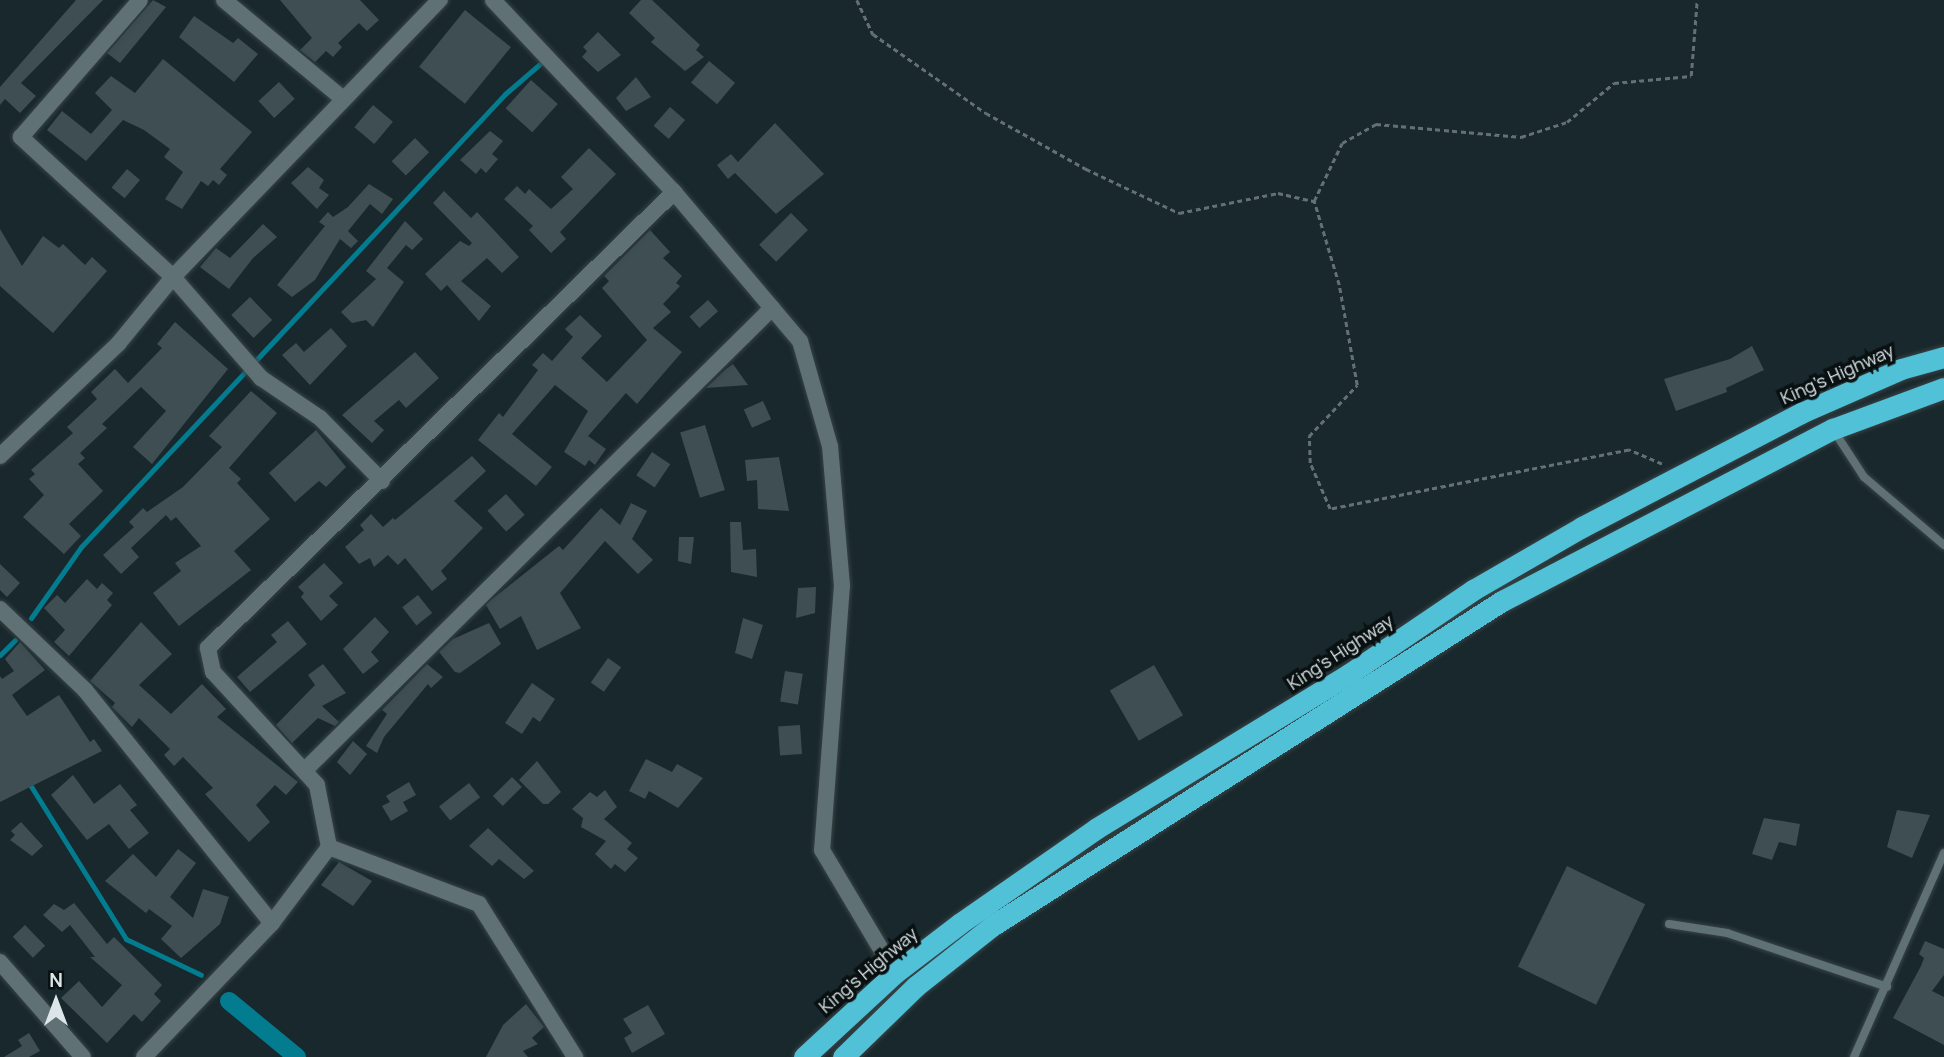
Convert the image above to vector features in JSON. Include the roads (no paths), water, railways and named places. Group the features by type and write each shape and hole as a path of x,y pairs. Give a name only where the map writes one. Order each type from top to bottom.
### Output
{"highway":[{"name":"King's Highway","path":"804,1057 895,972 1097,828 1349,674 1473,590 1582,527 1801,413 1901,369 1944,357"},
{"path":"843,1057 916,986 992,926 1406,661 1589,552 1833,429 1944,388"}],"street":[{"path":"140,0 21,137 173,277 261,378 320,418 382,481"},
{"path":"224,0 342,99"},
{"path":"0,456 118,344 173,277 440,0"},
{"path":"493,0 674,192 800,341 830,446 842,585 822,850 895,972"},
{"path":"144,1057 272,923 330,847 317,785 213,672 206,654 213,642 382,481 674,192"},
{"path":"305,770 772,308"},
{"path":"0,609 85,690 272,923"},
{"path":"330,847 478,904 575,1057"},
{"path":"0,962 83,1057"}],"lane":[{"path":"1833,429 1864,477 1944,545"},
{"path":"1854,1057 1887,987 1929,878 1944,853"},
{"path":"1669,924 1727,933 1887,987"}],"waterway":[{"path":"31,618 81,547 505,94 541,63"},
{"path":"0,655 15,640"},
{"path":"29,783 126,939 201,975"},
{"path":"229,1001 297,1057"}]}
